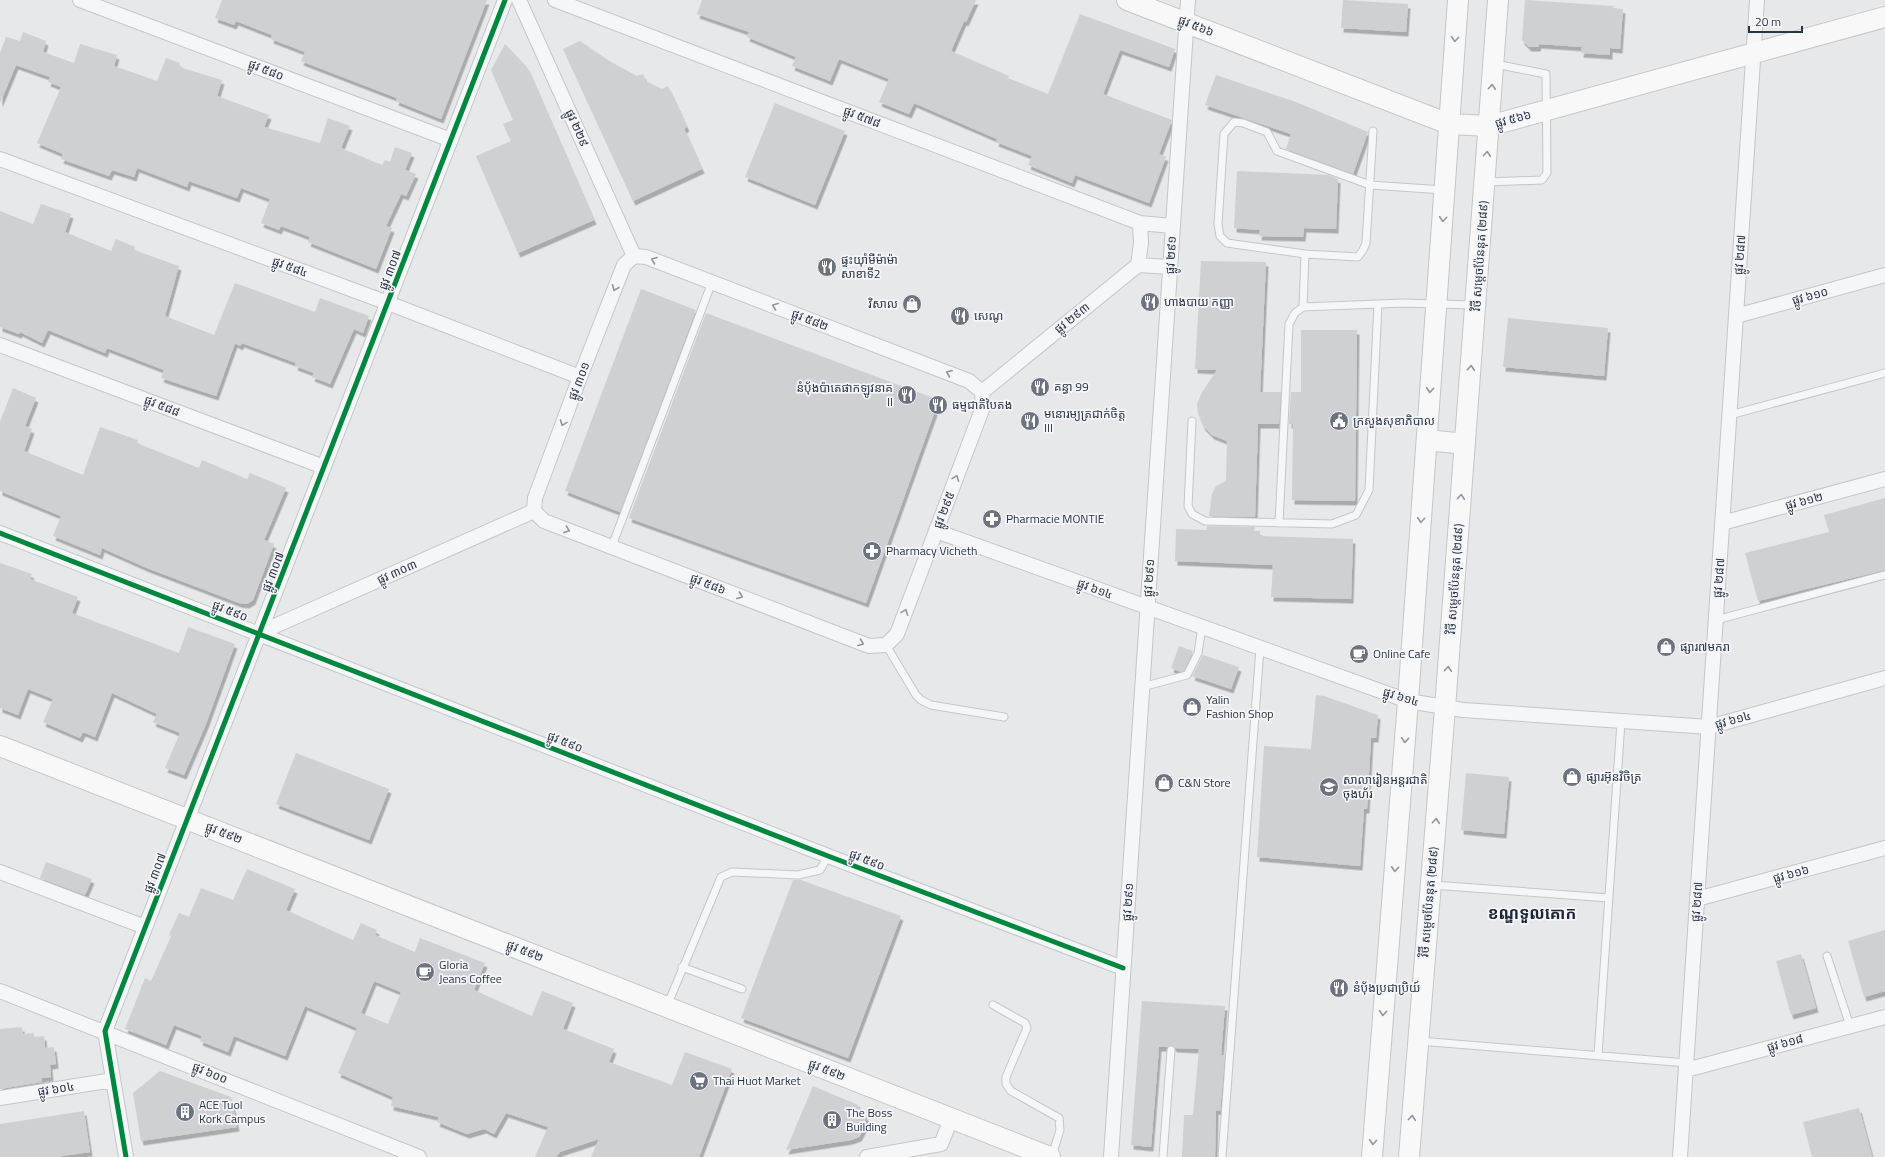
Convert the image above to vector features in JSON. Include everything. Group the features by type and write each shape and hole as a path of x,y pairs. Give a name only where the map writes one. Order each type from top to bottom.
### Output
{"main road":[{"name":"ផ្លូវ ៥៦៦","path":"1127,0 1450,124 1489,126 1885,17"},
{"path":"1372,1157 1408,701 1458,0"},
{"name":"វិថី សម្តេចប៉ែននុត (២៨៩)","path":"1409,1157 1446,708 1498,0"},
{"path":"1427,440 1465,444"},
{"name":"ផ្លូវ ៥៩២","path":"0,746 1051,1157"}],"street":[{"name":"ផ្លូវ ៥៨០","path":"80,0 451,140"},
{"name":"ផ្លូវ ៣០៧","path":"105,1031 505,0"},
{"name":"ផ្លូវ ២២៩","path":"519,0 634,256"},
{"name":"ផ្លូវ ៥៧៨","path":"554,0 1140,223 1172,226"},
{"name":"ផ្លូវ ២៩១","path":"1111,1157 1188,0"},
{"name":"ផ្លូវ ២៨៧","path":"1680,1157 1757,0"},
{"name":"ផ្លូវ ៥៨៤","path":"0,159 388,303 580,377"},
{"path":"1140,223 1138,265 1170,267"},
{"name":"ផ្លូវ ៥៨២","path":"634,256 646,257 969,381 982,392"},
{"name":"ផ្លូវ ៣០១","path":"534,511 535,498 580,377 624,265 634,256"},
{"name":"ផ្លូវ ២៩៣","path":"982,392 1138,265"},
{"name":"ផ្លូវ ៦១០","path":"1736,316 1885,275"},
{"name":"ផ្លូវ ៥៨៨","path":"0,345 324,467"},
{"name":"ផ្លូវ ២៩៥","path":"886,645 897,634 983,407 982,392"},
{"name":"ផ្លូវ ៦១២","path":"1722,523 1885,479"},
{"name":"ផ្លូវ ៥៨៦","path":"534,511 544,521 869,646 886,645"},
{"name":"ផ្លូវ ៣០៣","path":"259,633 534,511"},
{"name":"ផ្លូវ ៦១៤","path":"936,531 1408,701 1446,708 1621,722 1709,726 1885,678"},
{"name":"ផ្លូវ ៥៩០","path":"0,533 828,856 1123,968"},
{"name":"ផ្លូវ ៦១៦","path":"1697,899 1885,848"},
{"path":"0,872 145,927"},
{"name":"ផ្លូវ ៦០០","path":"0,991 105,1031 420,1157"},
{"name":"ផ្លូវ ៦១៨","path":"1686,1066 1885,1017"},
{"path":"105,1031 126,1157"},
{"name":"ផ្លូវ ៦០៤","path":"0,1098 113,1080"},
{"path":"867,1157 941,1144 951,1118"}],"lane":[{"path":"1485,182 1542,180 1547,173 1545,111 1546,74 1493,64"},
{"path":"1373,131 1370,184 1366,243 1364,250 1358,257 1305,254 1227,243 1220,236 1218,224 1224,134 1234,122 1243,123 1267,132 1277,150 1370,184 1445,190"},
{"path":"1304,307 1305,254"},
{"path":"612,546 712,282"},
{"path":"1279,523 1289,324 1294,314 1304,307 1436,303 1476,305"},
{"path":"1192,421 1188,506 1192,514 1205,521 1332,524 1356,515 1369,490 1378,304"},
{"path":"1730,415 1885,373"},
{"path":"1716,620 1885,574"},
{"path":"1142,687 1188,675 1198,653 1202,627"},
{"path":"886,645 921,700 930,704 1004,717"},
{"path":"1222,1157 1260,648"},
{"path":"1598,1055 1621,722"},
{"path":"667,1007 682,967 721,877 732,872 798,875 820,870 828,856"},
{"path":"1431,885 1609,898"},
{"path":"1827,956 1850,1026"},
{"path":"682,967 742,989"},
{"path":"993,1005 1025,1023 1027,1028 1006,1077 1006,1084 1011,1091 1059,1118 1060,1130 1051,1157"},
{"path":"1418,1040 1598,1055 1686,1066"},
{"path":"1163,1157 1171,1050"}],"building":[{"path":"222,0 487,0 441,119 396,101 397,98 301,61 305,52 271,39 272,35 236,21 234,25 215,18"},
{"path":"702,0 976,0 966,22 964,21 951,51 1009,76 1008,78 1048,94 1080,14 1175,49 1169,67 1120,50 1103,94 1172,120 1159,154 1166,157 1149,203 1075,175 1072,183 1028,165 1032,156 996,142 997,139 914,103 909,114 879,102 889,79 839,59 830,81 792,66 796,57 747,37 749,32 697,14"},
{"path":"1343,0 1408,4 1406,32 1341,28"},
{"path":"1525,0 1614,6 1613,8 1623,9 1620,49 1610,48 1610,55 1581,53 1582,47 1539,44 1538,47 1529,47 1522,40"},
{"path":"23,32 46,41 43,52 74,63 80,44 117,55 114,66 157,81 166,58 180,63 179,67 222,80 217,96 269,115 264,127 320,143 328,118 350,126 341,148 382,165 385,160 390,162 395,147 412,153 405,170 416,174 406,196 401,194 386,226 392,228 376,269 308,242 310,237 281,226 279,230 261,223 270,199 241,188 237,198 189,181 187,187 137,168 134,177 112,170 109,176 61,159 63,154 37,143 61,87 48,82 50,77 16,65 0,103 0,53 6,37 20,41"},
{"path":"580,41 611,62 637,76 643,74 646,81 662,89 668,86 687,127 684,129 702,169 633,201 563,49"},
{"path":"505,44 527,67 594,220 518,253 476,156 511,141 503,124 513,120 491,70"},
{"path":"1216,75 1296,102 1368,132 1353,174 1286,149 1291,134 1205,105"},
{"path":"775,103 845,131 815,205 745,177"},
{"path":"1237,171 1329,175 1338,179 1336,229 1304,228 1303,237 1259,236 1260,230 1234,228"},
{"path":"41,204 71,214 65,232 111,251 116,239 135,247 134,250 179,266 165,316 214,335 235,283 315,312 320,298 369,316 363,333 354,329 330,384 312,377 314,373 295,366 296,363 242,343 240,346 235,343 216,396 161,378 164,370 107,348 105,353 48,330 42,343 20,332 19,334 0,327 0,211 33,224"},
{"path":"1201,261 1266,262 1260,392 1281,392 1279,424 1258,424 1255,517 1209,516 1212,494 1216,486 1226,481 1227,441 1212,435 1203,426 1198,413 1197,404 1201,394 1217,370 1195,369"},
{"path":"641,289 696,310 620,512 565,491"},
{"path":"706,313 939,400 866,603 629,518"},
{"path":"1508,318 1608,328 1604,376 1503,367"},
{"path":"1301,330 1357,330 1355,501 1292,500 1293,424 1289,424 1291,392 1301,392"},
{"path":"13,388 36,398 25,426 32,429 24,451 83,475 100,427 138,440 137,443 199,468 202,460 247,479 250,473 286,488 264,540 274,544 253,600 247,604 239,603 147,568 102,548 100,555 53,536 61,516 0,491 0,422"},
{"path":"1885,498 1885,570 1758,601 1745,553 1829,532 1824,515"},
{"path":"1207,526 1255,527 1254,531 1260,531 1260,536 1353,539 1351,599 1271,597 1273,565 1175,561 1176,529 1206,530"},
{"path":"0,563 32,574 30,579 78,597 72,613 179,653 188,627 235,644 206,724 184,775 165,768 180,733 153,722 157,714 112,693 95,737 83,732 80,738 43,722 53,699 28,689 18,715 0,708"},
{"path":"1179,646 1193,651 1184,671 1181,672 1171,668"},
{"path":"1203,655 1239,667 1231,689 1192,676"},
{"path":"1316,695 1324,696 1378,715 1376,738 1371,738 1367,809 1364,809 1360,866 1257,857 1264,746 1311,749"},
{"path":"296,753 389,789 369,840 276,804"},
{"path":"1466,773 1509,777 1504,834 1461,830"},
{"path":"46,862 92,879 85,895 40,878"},
{"path":"247,869 295,889 286,910 353,940 361,923 377,930 375,935 415,952 420,938 485,963 474,990 532,1016 542,991 573,1003 563,1029 614,1049 609,1062 672,1085 685,1052 732,1069 699,1157 591,1157 599,1139 560,1152 556,1157 535,1157 548,1127 506,1113 494,1134 484,1129 467,1134 437,1122 439,1117 391,1106 393,1097 338,1073 357,1028 305,1006 285,1056 234,1036 228,1052 200,1041 202,1036 174,1025 166,1045 125,1029 145,978 151,981 171,936 169,935 179,913 189,917 201,888 233,900","holes":["374,981 401,992 388,1024 361,1013"]},
{"path":"793,880 801,880 901,916 848,1058 741,1018"},
{"path":"1885,930 1885,991 1864,997 1848,941"},
{"path":"1801,954 1816,1008 1791,1015 1776,961"},
{"path":"1142,1001 1225,1006 1221,1055 1225,1055 1220,1111 1216,1110 1215,1157 1182,1157 1184,1115 1193,1115 1199,1049 1175,1048 1172,1045 1167,1047 1159,1047 1151,1147 1131,1145"},
{"path":"22,1027 23,1034 34,1033 34,1037 44,1036 45,1048 54,1047 56,1064 50,1065 51,1077 41,1078 42,1082 0,1089 0,1029"},
{"name":"ACE Tuol Kork Campus","path":"160,1071 231,1097 237,1127 141,1141 133,1093"},
{"name":"The Boss Building","path":"813,1086 856,1104 862,1109 866,1117 864,1128 859,1137 851,1140 786,1150"},
{"path":"1859,1108 1872,1157 1812,1157 1803,1122"},
{"path":"84,1111 90,1152 56,1157 0,1157 0,1124"}],"cycle path":[{"path":"126,1157 105,1031 505,0"},
{"path":"0,533 828,856 1123,968"}],"place":[{"name":"ផ្ទះយ៉ាំមីម៉ាម៉ា សាខាទី2","path":"827,267"},
{"name":"ហាងបាយ កញ្ញា","path":"1150,302"},
{"name":"វិសាល","path":"912,304"},
{"name":"សេណូ","path":"960,316"},
{"name":"គន្ធា 99","path":"1040,387"},
{"name":"នំប៉័ងប៉ាតេផាកឡូវនាគ II","path":"907,395"},
{"name":"ធម្មជាតិបៃតង","path":"938,405"},
{"name":"មនោរម្យត្រជាក់ចិត្ត III","path":"1030,421"},
{"name":"ក្រសួងសុខាភិបាល","path":"1339,421"},
{"name":"Pharmacie MONTIE","path":"992,519"},
{"name":"Pharmacy Vicheth","path":"872,551"},
{"name":"ផ្សារ៧មករា","path":"1666,647"},
{"name":"Online Cafe","path":"1359,654"},
{"name":"Yalin Fashion Shop","path":"1192,707"},
{"name":"ផ្សារអ៊ុនវិចិត្រ","path":"1572,777"},
{"name":"C&N Store","path":"1164,783"},
{"name":"សាលារៀនអន្តរជាតិ ចុងហ័រ","path":"1329,787"},
{"name":"Gloria Jeans Coffee","path":"425,972"},
{"name":"នំបុ័ងប្រជាប្រិយ៍","path":"1339,988"},
{"name":"Thai Huot Market","path":"699,1081"},
{"name":"ACE Tuol Kork Campus","path":"185,1112"},
{"name":"The Boss Building","path":"832,1120"}],"district":[{"name":"ខណ្ឌទួលគោក","path":"1532,913"}]}
